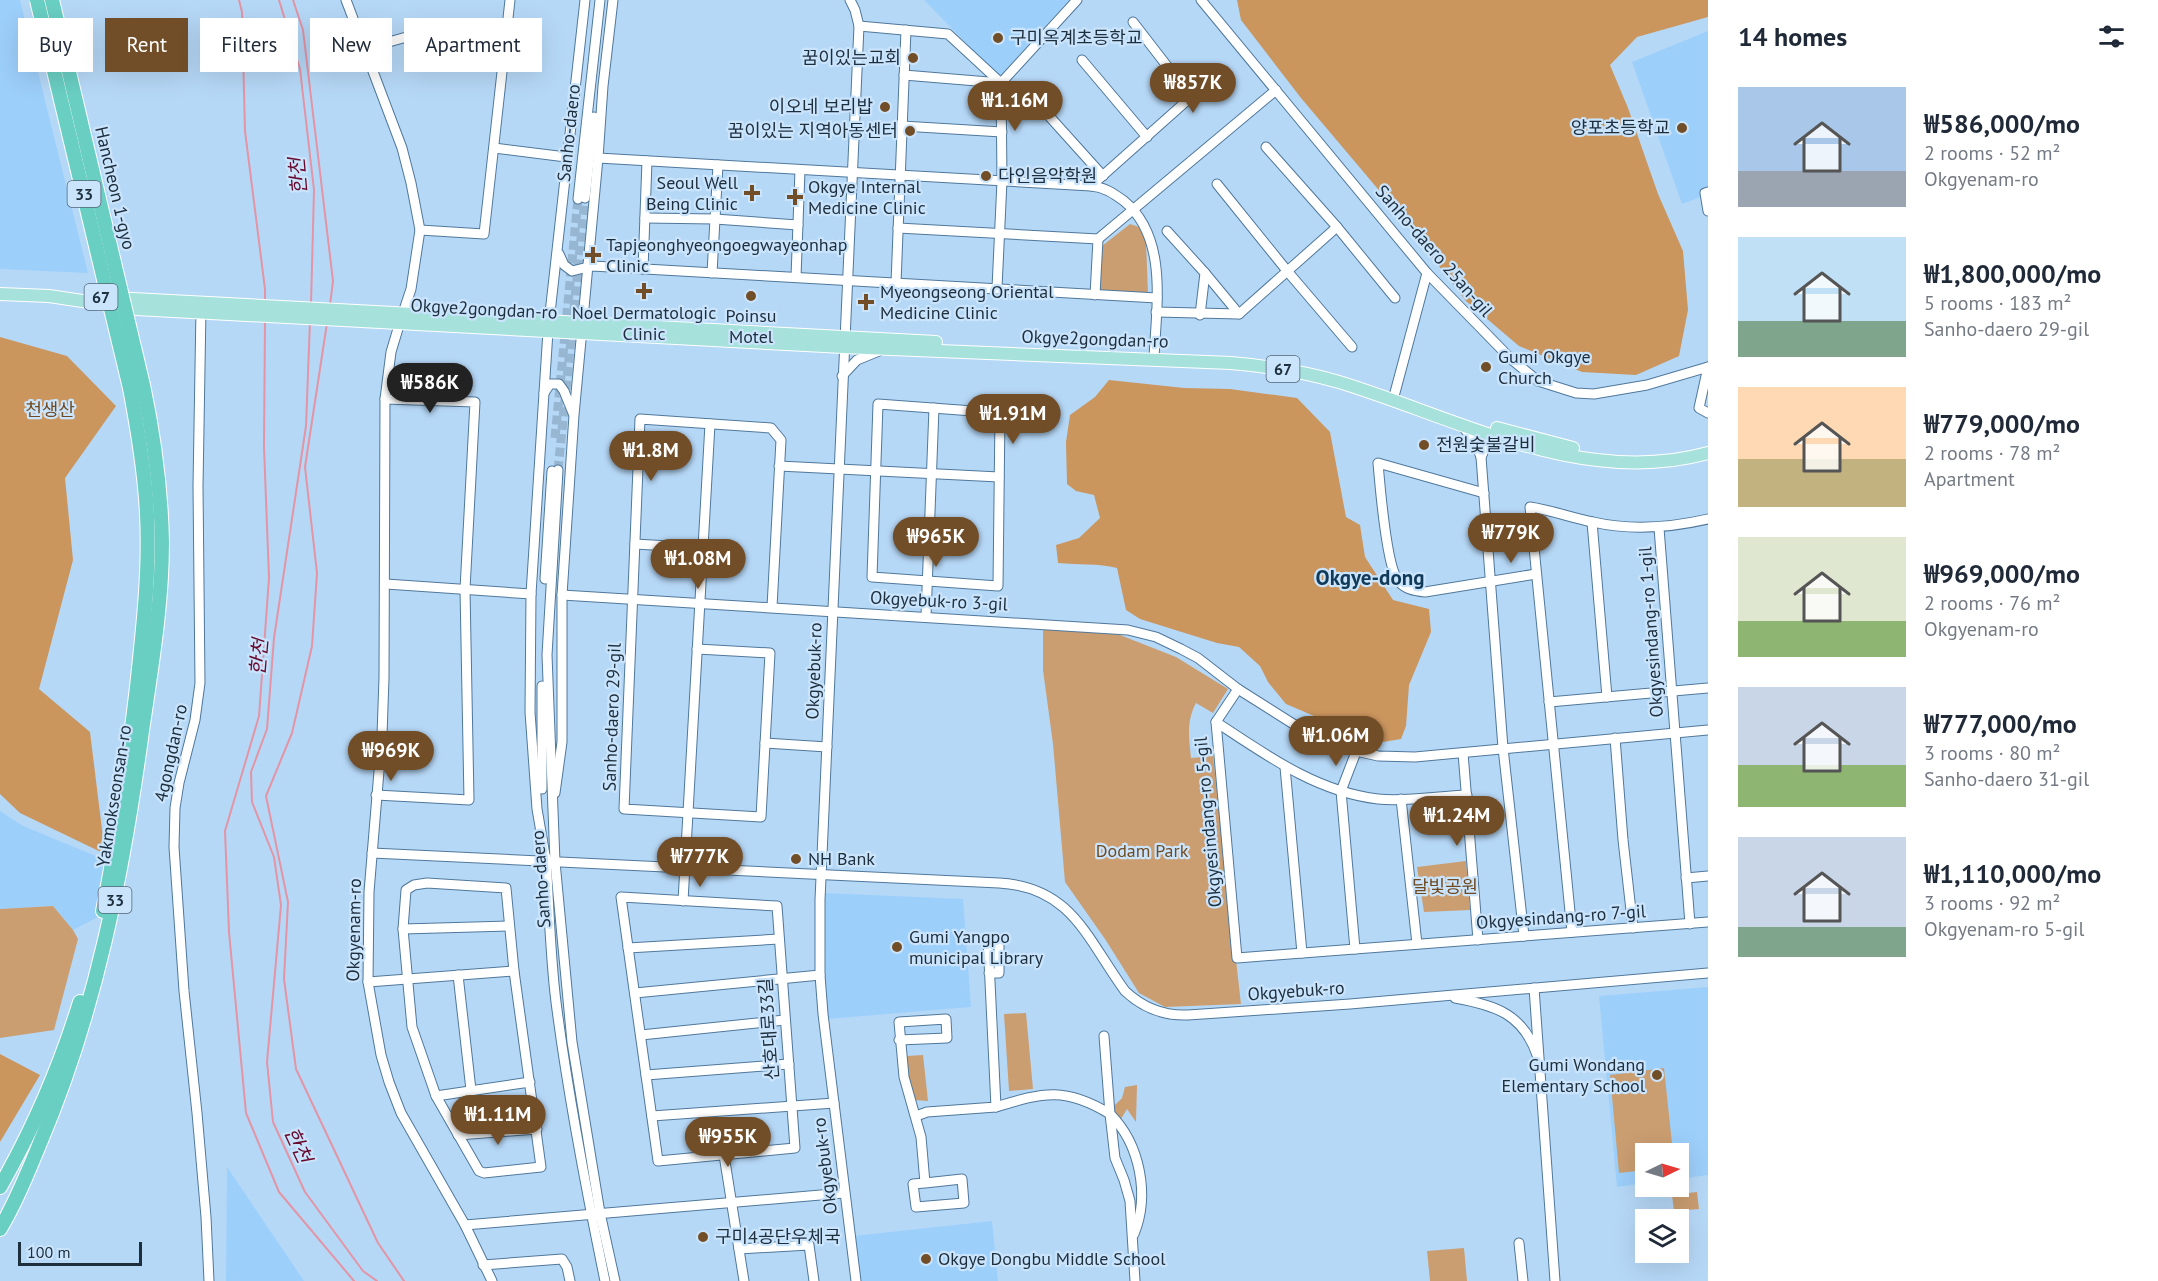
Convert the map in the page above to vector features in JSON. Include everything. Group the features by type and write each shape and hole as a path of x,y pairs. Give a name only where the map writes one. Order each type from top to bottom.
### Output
{"highway":[{"name":"Hancheon 1-gyo","path":"37,0 136,387"},
{"name":"Hancheon 1-gyo","path":"52,0 136,387"},
{"name":"Yakmokseonsan-ro","path":"0,1187 67,1058 101,963 124,851 156,632 162,543 156,461 136,387"},
{"name":"Yakmokseonsan-ro","path":"0,1229 21,1188 54,1109 97,940 125,780 140,658 148,553 147,514 136,387"}],"main road":[{"name":"Okgye2gongdan-ro","path":"0,287 57,290 99,297 202,307 844,342 1155,356"},
{"name":"Okgye2gongdan-ro","path":"0,294 49,296 126,308 202,307"},
{"name":"Okgye2gongdan-ro","path":"844,342 885,349 1251,358 1306,367 1356,379 1459,423 1545,450 1603,462 1659,461 1708,453"},
{"name":"Okgye2gongdan-ro","path":"1394,396 1493,427 1580,450 1651,455 1672,453 1708,444"}],"street":[{"path":"346,0 353,18"},
{"path":"508,18 510,0"},
{"path":"550,862 537,809 530,712 531,594 549,326 585,0"},
{"name":"Sanho-daero","path":"600,0 582,198 607,0"},
{"path":"552,804 562,741 562,595 574,415 603,86 613,0"},
{"path":"850,0 859,26 948,34 1001,83"},
{"path":"997,288 1002,181 1001,83 1077,0"},
{"name":"Sanho-daero 25an-gil","path":"1201,0 1427,273 1511,359 1538,381 1576,393 1594,394 1618,392 1708,367"},
{"path":"1090,186 1191,97 1133,21"},
{"name":"Okgyebuk-ro","path":"856,1281 824,1029 820,975 838,469 859,26"},
{"path":"896,283 906,30"},
{"path":"1082,60 1147,136"},
{"path":"373,72 402,148 420,230 484,234 502,72"},
{"path":"904,75 1001,83"},
{"path":"898,228 1098,239 1276,90"},
{"path":"1032,96 1103,176"},
{"path":"902,126 1002,132"},
{"path":"1266,147 1337,227 1395,298"},
{"path":"494,148 566,157"},
{"path":"598,158 1090,186 1110,191 1133,209 1150,241 1155,259 1157,298 1155,356"},
{"path":"643,268 647,161"},
{"path":"712,273 718,165"},
{"path":"796,277 800,170"},
{"path":"1217,184 1352,347"},
{"path":"1707,192 1708,211"},
{"path":"645,218 715,219 798,225"},
{"path":"1156,312 1200,315 1239,314 1337,227"},
{"name":"Okgyenam-ro","path":"420,230 411,289 391,352 385,399 386,584 382,735 367,925 368,982 372,1015 389,1082 401,1113 465,1225 492,1281"},
{"path":"1167,231 1239,314"},
{"path":"1095,295 1098,239"},
{"path":"558,248 561,261 569,270 579,270 588,265 1157,298"},
{"path":"1200,315 1205,273"},
{"path":"1394,396 1427,273"},
{"name":"4gongdan-ro","path":"202,307 198,486 201,683 195,720 179,783 175,808 174,847 184,991 205,1196 209,1281"},
{"path":"842,376 856,360 885,349"},
{"path":"1708,367 1699,408 1708,413"},
{"path":"543,395 550,384 559,384 574,415"},
{"path":"376,795 469,800 465,589 475,402 385,399"},
{"path":"878,404 934,408 1000,413 998,586 872,577 878,404"},
{"path":"926,616 934,408"},
{"name":"Sanho-daero 29-gil","path":"697,649 770,653 761,817 624,809 640,419 771,428 781,440 772,607"},
{"path":"1459,423 1474,440 1481,457 1503,748 1524,936"},
{"path":"710,424 683,901 621,897 658,1161 724,1155 744,1281"},
{"path":"1481,457 1487,444 1505,439"},
{"path":"1484,493 1378,463 1390,560 1397,579 1409,589 1425,592 1536,574"},
{"path":"780,466 999,477"},
{"name":"Sanho-daero","path":"550,862 552,804 547,655 555,471 547,531 542,690 542,780 550,862 572,1042 605,1281"},
{"name":"Okgyesindang-ro 1-gil","path":"1553,743 1530,507 1592,522 1629,528 1659,528 1708,519"},
{"path":"1592,522 1607,697"},
{"name":"Okgyesindang-ro 1-gil","path":"1659,528 1675,733"},
{"path":"635,544 703,548"},
{"path":"386,584 531,594"},
{"path":"562,595 833,611"},
{"name":"Okgyebuk-ro 3-gil","path":"833,611 1128,630 1156,637 1198,658 1238,689"},
{"path":"1549,702 1708,688"},
{"path":"1238,689 1317,739 1356,752 1394,757 1463,753 1708,730"},
{"name":"Okgyesindang-ro 5-gil","path":"1237,958 1216,722 1238,689"},
{"path":"1216,722 1285,767 1341,791 1377,799 1467,795"},
{"path":"1675,733 1690,924"},
{"path":"1615,738 1633,928"},
{"path":"765,743 827,747"},
{"path":"1553,743 1572,933"},
{"path":"1355,949 1341,791 1356,752"},
{"path":"1463,753 1478,940"},
{"path":"1285,767 1302,953"},
{"path":"1401,799 1417,944"},
{"path":"372,853 822,875"},
{"name":"Okgyebuk-ro","path":"822,875 1014,884 1040,891 1060,904 1074,918 1125,991 1142,1005 1170,1014 1188,1015 1441,996 1708,973"},
{"path":"1686,878 1708,876"},
{"path":"427,884 506,888 510,926 541,1167 484,1173 479,1171 474,1164 436,1096 412,1027 403,929 406,891 414,885 427,884"},
{"name":"산호대로33길","path":"683,901 777,906 795,1148 724,1155"},
{"name":"Okgyesindang-ro 7-gil","path":"1237,958 1708,922"},
{"path":"403,929 510,926"},
{"path":"628,948 779,939"},
{"path":"368,982 514,971"},
{"path":"989,974 996,1107"},
{"path":"458,975 471,1090"},
{"path":"635,993 820,975"},
{"path":"1534,988 1555,1281"},
{"path":"1441,996 1483,1003 1512,1017 1526,1034 1536,1052 1540,1072"},
{"path":"899,1041 947,1038 946,1019 899,1022 899,1041 904,1077 921,1137 925,1183"},
{"path":"641,1035 785,1020"},
{"path":"1104,1036 1115,1158 1130,1201 1135,1281"},
{"path":"646,1075 789,1064"},
{"path":"436,1096 530,1082"},
{"path":"916,1116 927,1112 996,1107 1039,1094 1052,1093 1065,1094 1110,1114 1129,1138 1138,1165 1141,1207 1132,1238"},
{"path":"652,1116 834,1103"},
{"path":"458,1135 537,1129"},
{"path":"962,1179 964,1203 916,1207 913,1184 925,1183 962,1179"},
{"path":"465,1225 844,1192"},
{"name":"Sanho-daero","path":"596,1214 615,1281"},
{"path":"1519,1243 1523,1281"},
{"path":"739,1250 809,1245 814,1281"},
{"path":"483,1265 562,1259 567,1267 570,1281"}],"shaded area":[{"path":"0,0 20,0 24,18 18,18 18,72 38,72 88,273 0,269"},
{"name":"구미옥계초등학교","path":"924,0 1069,0 999,77"},
{"name":"양포초등학교","path":"1708,31 1708,194 1682,204 1632,62"},
{"path":"0,811 23,826 108,861 100,916 73,930 53,906 0,909"},
{"path":"824,893 963,899 971,1007 827,1019"},
{"name":"Gumi Wondang Elementary School","path":"1708,987 1708,1175 1689,1178 1689,1143 1635,1143 1635,1184 1617,1187 1599,996"},
{"path":"227,1167 304,1281 226,1281"},
{"name":"Okgye Dongbu Middle School","path":"992,1221 998,1281 860,1281 853,1236"}],"green space":[{"path":"1237,0 1708,0 1708,17 1637,37 1610,65 1628,108 1658,194 1683,251 1688,310 1679,356 1636,375 1582,372 1519,346 1466,301 1399,214 1301,98 1241,20"},
{"path":"1130,224 1142,228 1146,242 1148,293 1100,290 1102,246"},
{"name":"천생산","path":"0,337 67,356 116,406 65,478 73,560 39,689 90,732 105,854 20,813 0,794"},
{"path":"1109,380 1184,388 1230,389 1297,398 1330,432 1346,517 1360,525 1365,557 1393,600 1429,609 1431,632 1409,685 1406,726 1401,739 1383,742 1356,734 1286,704 1268,682 1260,666 1239,647 1217,643 1140,619 1126,610 1117,568 1058,563 1056,545 1079,538 1100,518 1094,495 1076,491 1067,484 1066,442 1070,415 1095,397"},
{"name":"Dodam Park","path":"1043,623 1120,635 1176,657 1228,689 1213,713 1196,703 1189,723 1189,737 1191,758 1213,756 1241,1004 1165,1007 1139,993 1065,882 1053,744 1043,670"},
{"name":"달빛공원","path":"1466,861 1470,910 1424,912 1417,867"},
{"path":"53,906 78,939 54,1030 0,1038 0,909"},
{"path":"1026,1013 1033,1089 1009,1091 1004,1014"},
{"path":"0,1054 40,1075 0,1142"},
{"path":"923,1055 928,1101 914,1100 908,1075 907,1056"},
{"path":"1664,1068 1672,1143 1635,1143 1635,1171 1619,1173 1610,1075"},
{"path":"1137,1085 1136,1122 1127,1109 1121,1119 1112,1108 1122,1098 1125,1087"},
{"path":"1697,1192 1699,1209 1674,1209 1672,1197 1689,1197 1689,1193"},
{"path":"1464,1248 1467,1281 1430,1281 1427,1251"}],"waterway":[{"path":"239,0 242,12 245,131 265,301"},
{"name":"한천","path":"279,0 300,69 314,190 311,304"},
{"path":"293,0 303,30 333,281 330,305"},
{"path":"265,319 264,447 269,578 259,716 225,831 229,932 246,1113 279,1192 354,1281"},
{"name":"한천","path":"310,321 306,426 274,638 267,729 251,772 252,802 274,857 281,905 267,1062 273,1122 305,1192 363,1271 377,1281"},
{"path":"327,323 305,467 317,573 312,646 292,733 266,796 288,902 284,979 296,1069 378,1243 404,1281"}],"tunnel":[{"path":"558,470 585,198"},
{"path":"555,438 578,199"}],"place":[{"name":"구미옥계초등학교","path":"998,38"},
{"name":"꿈이있는교회","path":"913,58"},
{"name":"이오네 보리밥","path":"885,107"},
{"name":"양포초등학교","path":"1682,128"},
{"name":"꿈이있는 지역아동센터","path":"910,131"},
{"name":"다인음악학원","path":"986,176"},
{"name":"Seoul Well Being Clinic","path":"752,193"},
{"name":"Okgye Internal Medicine Clinic","path":"795,197"},
{"name":"Tapjeonghyeongoegwayeonhap Clinic","path":"593,255"},
{"name":"Noel Dermatologic Clinic","path":"644,291"},
{"name":"Poinsu Motel","path":"751,296"},
{"name":"Myeongseong Oriental Medicine Clinic","path":"866,302"},
{"name":"Gumi Okgye Church","path":"1486,367"},
{"name":"전원숯불갈비","path":"1424,445"},
{"name":"NH Bank","path":"796,859"},
{"name":"Gumi Yangpo municipal Library","path":"897,947"},
{"name":"Gumi Wondang Elementary School","path":"1657,1075"},
{"name":"구미4공단우체국","path":"703,1237"},
{"name":"Okgye Dongbu Middle School","path":"926,1259"}],"district":[{"name":"Okgye-dong","path":"1370,578"}]}
